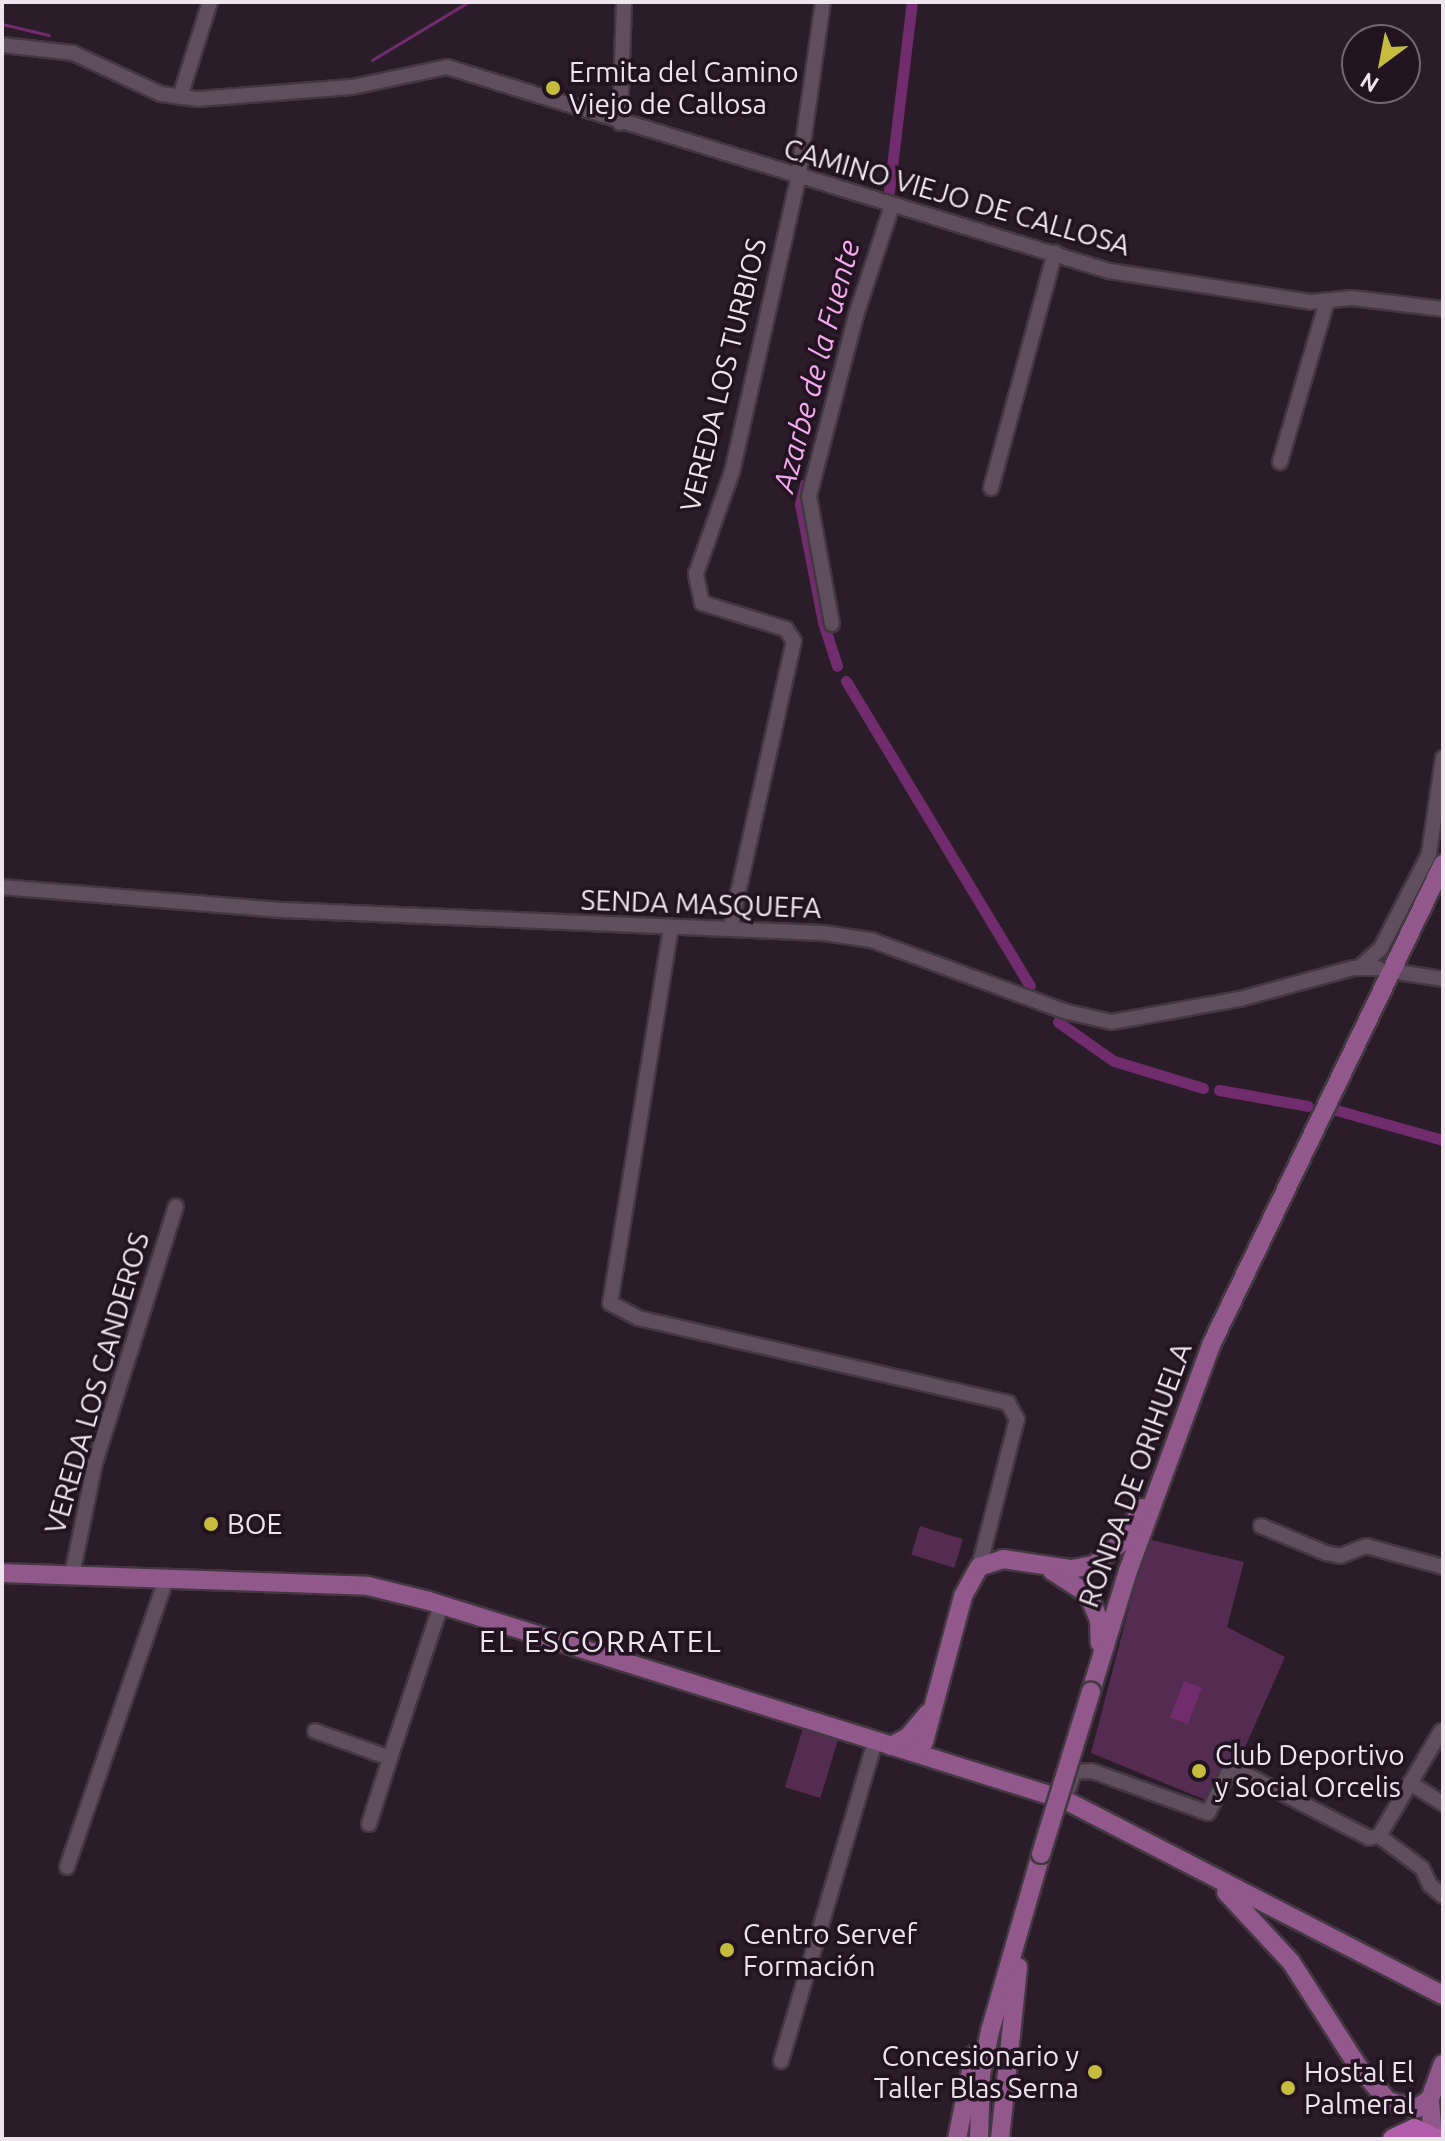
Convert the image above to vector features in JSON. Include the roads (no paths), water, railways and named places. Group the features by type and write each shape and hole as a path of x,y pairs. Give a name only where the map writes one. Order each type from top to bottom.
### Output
{"highway":[{"path":"1394,2138 1414,2129 1435,2138"}],"main road":[{"name":"RONDA DE ORIHUELA","path":"979,2139 983,2064 1014,1944 1100,1657 1165,1468 1236,1290 1443,864"},
{"path":"916,1753 916,1732 928,1713 963,1596 979,1567 1003,1559 1071,1569 1109,1556 1165,1468"},
{"path":"1043,1566 1088,1594 1099,1620 1100,1657"},
{"path":"2,1573 368,1586 441,1605 1065,1800 1201,1874 1434,1985 1443,1995"},
{"path":"883,1743 908,1737 928,1713"},
{"path":"928,1713 930,1743 955,1764"},
{"path":"1000,2139 1017,1971 1041,1854"},
{"path":"1201,1874 1232,1896 1291,1962 1357,2065 1388,2101 1406,2109 1430,2099"},
{"path":"1291,1962 1293,1940 1318,1931"},
{"path":"957,2137 980,2029 1014,1944"},
{"path":"1435,2138 1430,2099 1443,2064"},
{"path":"1388,2101 1394,2138"}],"street":[{"path":"180,97 210,2"},
{"path":"620,123 624,2"},
{"name":"VEREDA LOS TURBIOS","path":"730,929 794,641 786,629 702,603 696,574 732,472 798,179 823,2"},
{"name":"CAMINO VIEJO DE CALLOSA","path":"2,45 73,53 180,97 352,87 447,67 798,179 1121,274 1327,301 1352,298 1443,309"},
{"path":"832,624 809,496 856,315 892,206"},
{"path":"991,488 1055,253"},
{"path":"1280,462 1327,301"},
{"path":"1359,968 1381,948 1429,854 1443,758"},
{"name":"SENDA MASQUEFA","path":"2,887 283,910 730,929 871,940 1067,1012 1112,1022 1240,999 1359,968 1378,968"},
{"path":"671,927 610,1303 638,1318 1008,1403 1017,1419 979,1567"},
{"path":"1403,973 1443,979"},
{"name":"VEREDA LOS CANDEROS","path":"72,1575 95,1463 176,1206"},
{"path":"989,1524 992,1543 1003,1559"},
{"path":"1261,1526 1326,1553 1340,1556 1366,1546 1443,1567"},
{"path":"67,1867 166,1580"},
{"path":"369,1824 441,1605"},
{"path":"315,1731 390,1758"},
{"path":"1379,1836 1441,1731"},
{"path":"781,2061 883,1743"},
{"path":"1065,1800 1074,1772 1092,1771 1208,1813 1231,1767 1369,1838 1379,1836 1422,1868 1430,1885 1443,1896"},
{"path":"1410,1783 1443,1804"}],"waterway":[{"path":"372,60 468,2"},
{"name":"Azarbe de la Fuente","path":"889,191 912,2"},
{"path":"2,24 49,35"},
{"name":"Azarbe de la Fuente","path":"805,484 800,504 823,622 837,666"},
{"name":"Azarbe de la Fuente","path":"846,681 1030,986"},
{"name":"Azarbe de la Fuente","path":"1058,1022 1114,1061 1203,1088"},
{"name":"Azarbe de la Fuente","path":"1219,1090 1308,1106"},
{"name":"Azarbe de la Fuente","path":"1336,1110 1443,1140"}],"place":[{"name":"Ermita del Camino Viejo de Callosa","path":"553,88"},
{"name":"BOE","path":"211,1524"},
{"name":"Club Deportivo y Social Orcelis","path":"1199,1771"},
{"name":"Centro Servef Formación","path":"727,1950"},
{"name":"Concesionario y Taller Blas Serna","path":"1095,2072"},
{"name":"Hostal El Palmeral","path":"1288,2088"}],"district":[{"name":"EL ESCORRATEL","path":"601,1641"}]}
